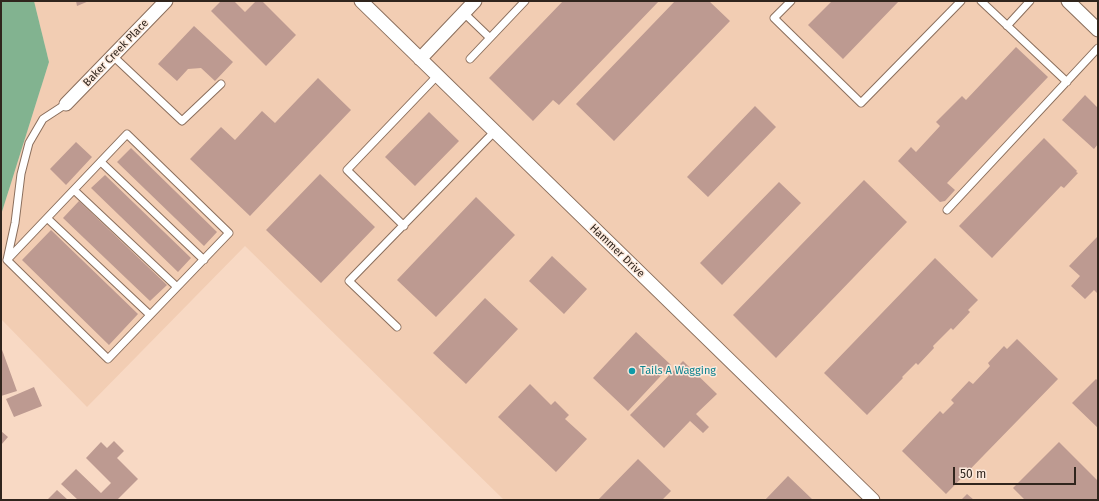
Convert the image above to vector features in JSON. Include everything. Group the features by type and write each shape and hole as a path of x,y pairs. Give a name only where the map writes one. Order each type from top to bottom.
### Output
{"street":[{"name":"Baker Creek Place","path":"66,104 166,1"},
{"name":"Hammer Drive","path":"361,1 873,500"},
{"path":"420,59 475,1"},
{"path":"1068,1 1098,30"}],"lane":[{"path":"470,59 525,1"},
{"path":"791,1 774,18 861,103 961,1"},
{"path":"981,1 1067,82"},
{"path":"1007,26 1030,1"},
{"path":"464,13 490,38"},
{"path":"947,210 1098,48"},
{"path":"113,56 182,121 221,84"},
{"path":"404,226 347,170 437,76"},
{"path":"7,260 15,223 21,174 29,143 43,119 66,104"},
{"path":"397,327 349,281 495,132"},
{"path":"128,134 229,233 108,359 7,260 128,134"},
{"path":"101,162 204,260"},
{"path":"74,190 177,288"},
{"path":"47,218 150,315"}],"shaded area":[{"path":"34,1 1098,1 1098,500 504,500 245,246 87,407 1,319 1,215 49,62"}],"green space":[{"path":"1,1 34,1 49,62 1,215"}],"building":[{"path":"76,1 89,1 77,6"},
{"path":"221,1 234,1 245,12 256,1 262,1 296,35 266,66 211,11"},
{"path":"563,1 659,1 559,105 553,100 533,121 489,78"},
{"path":"675,1 709,1 730,21 614,141 576,104"},
{"path":"832,1 899,1 843,59 808,25"},
{"path":"194,26 233,62 215,81 201,68 188,69 177,81 158,64"},
{"path":"1016,47 1048,77 947,183 955,190 945,201 940,202 898,161 911,147 916,152 940,126 936,122 962,96 966,100"},
{"path":"318,78 351,110 250,216 190,159 221,127 235,140 262,111 275,123"},
{"path":"1085,95 1098,108 1098,144 1094,149 1062,120"},
{"path":"755,106 776,127 708,197 687,177"},
{"path":"429,112 459,141 415,186 385,157"},
{"path":"1044,138 1078,173 1064,188 1061,186 992,258 959,226"},
{"path":"76,142 92,157 66,185 50,169"},
{"path":"131,148 217,232 204,246 117,162"},
{"path":"320,174 375,227 321,283 266,230"},
{"path":"105,175 191,258 178,272 91,188"},
{"path":"864,180 907,222 776,358 733,315"},
{"path":"779,182 801,203 722,285 700,263"},
{"path":"476,197 515,235 436,317 397,280"},
{"path":"79,201 167,285 150,301 63,218"},
{"path":"51,230 138,314 109,345 22,260"},
{"path":"1098,236 1098,294 1094,290 1085,299 1071,286 1080,276 1069,266"},
{"path":"552,256 587,289 564,314 529,281"},
{"path":"935,258 978,300 968,310 970,312 953,330 951,328 933,346 934,348 918,365 916,363 867,415 824,373"},
{"path":"485,298 518,329 466,384 433,353"},
{"name":"Tails A Wagging","path":"636,332 671,365 628,411 593,378"},
{"path":"1017,339 1058,379 946,494 902,451 940,411 943,414 954,403 951,400 969,381 973,384 990,366 988,363 1004,346 1007,349"},
{"path":"1,347 17,391 1,396"},
{"path":"683,361 717,394 696,414 709,427 703,433 690,421 664,448 630,415"},
{"path":"1096,379 1098,381 1098,428 1072,403"},
{"path":"530,384 551,405 555,401 569,415 565,419 587,439 556,472 498,417"},
{"path":"34,387 42,406 14,417 6,399"},
{"path":"1,431 8,437 1,445"},
{"path":"114,441 124,451 117,458 138,479 117,500 78,500 61,484 76,469 101,493 111,483 86,458 101,442 107,448"},
{"path":"1059,442 1098,481 1098,500 1025,500 1013,488"},
{"path":"638,459 671,491 662,500 598,500"},
{"path":"788,476 813,500 765,500"},
{"path":"57,490 68,500 47,500"},
{"path":"967,494 974,500 961,500"}],"place":[{"name":"Tails A Wagging","path":"632,371"}]}
